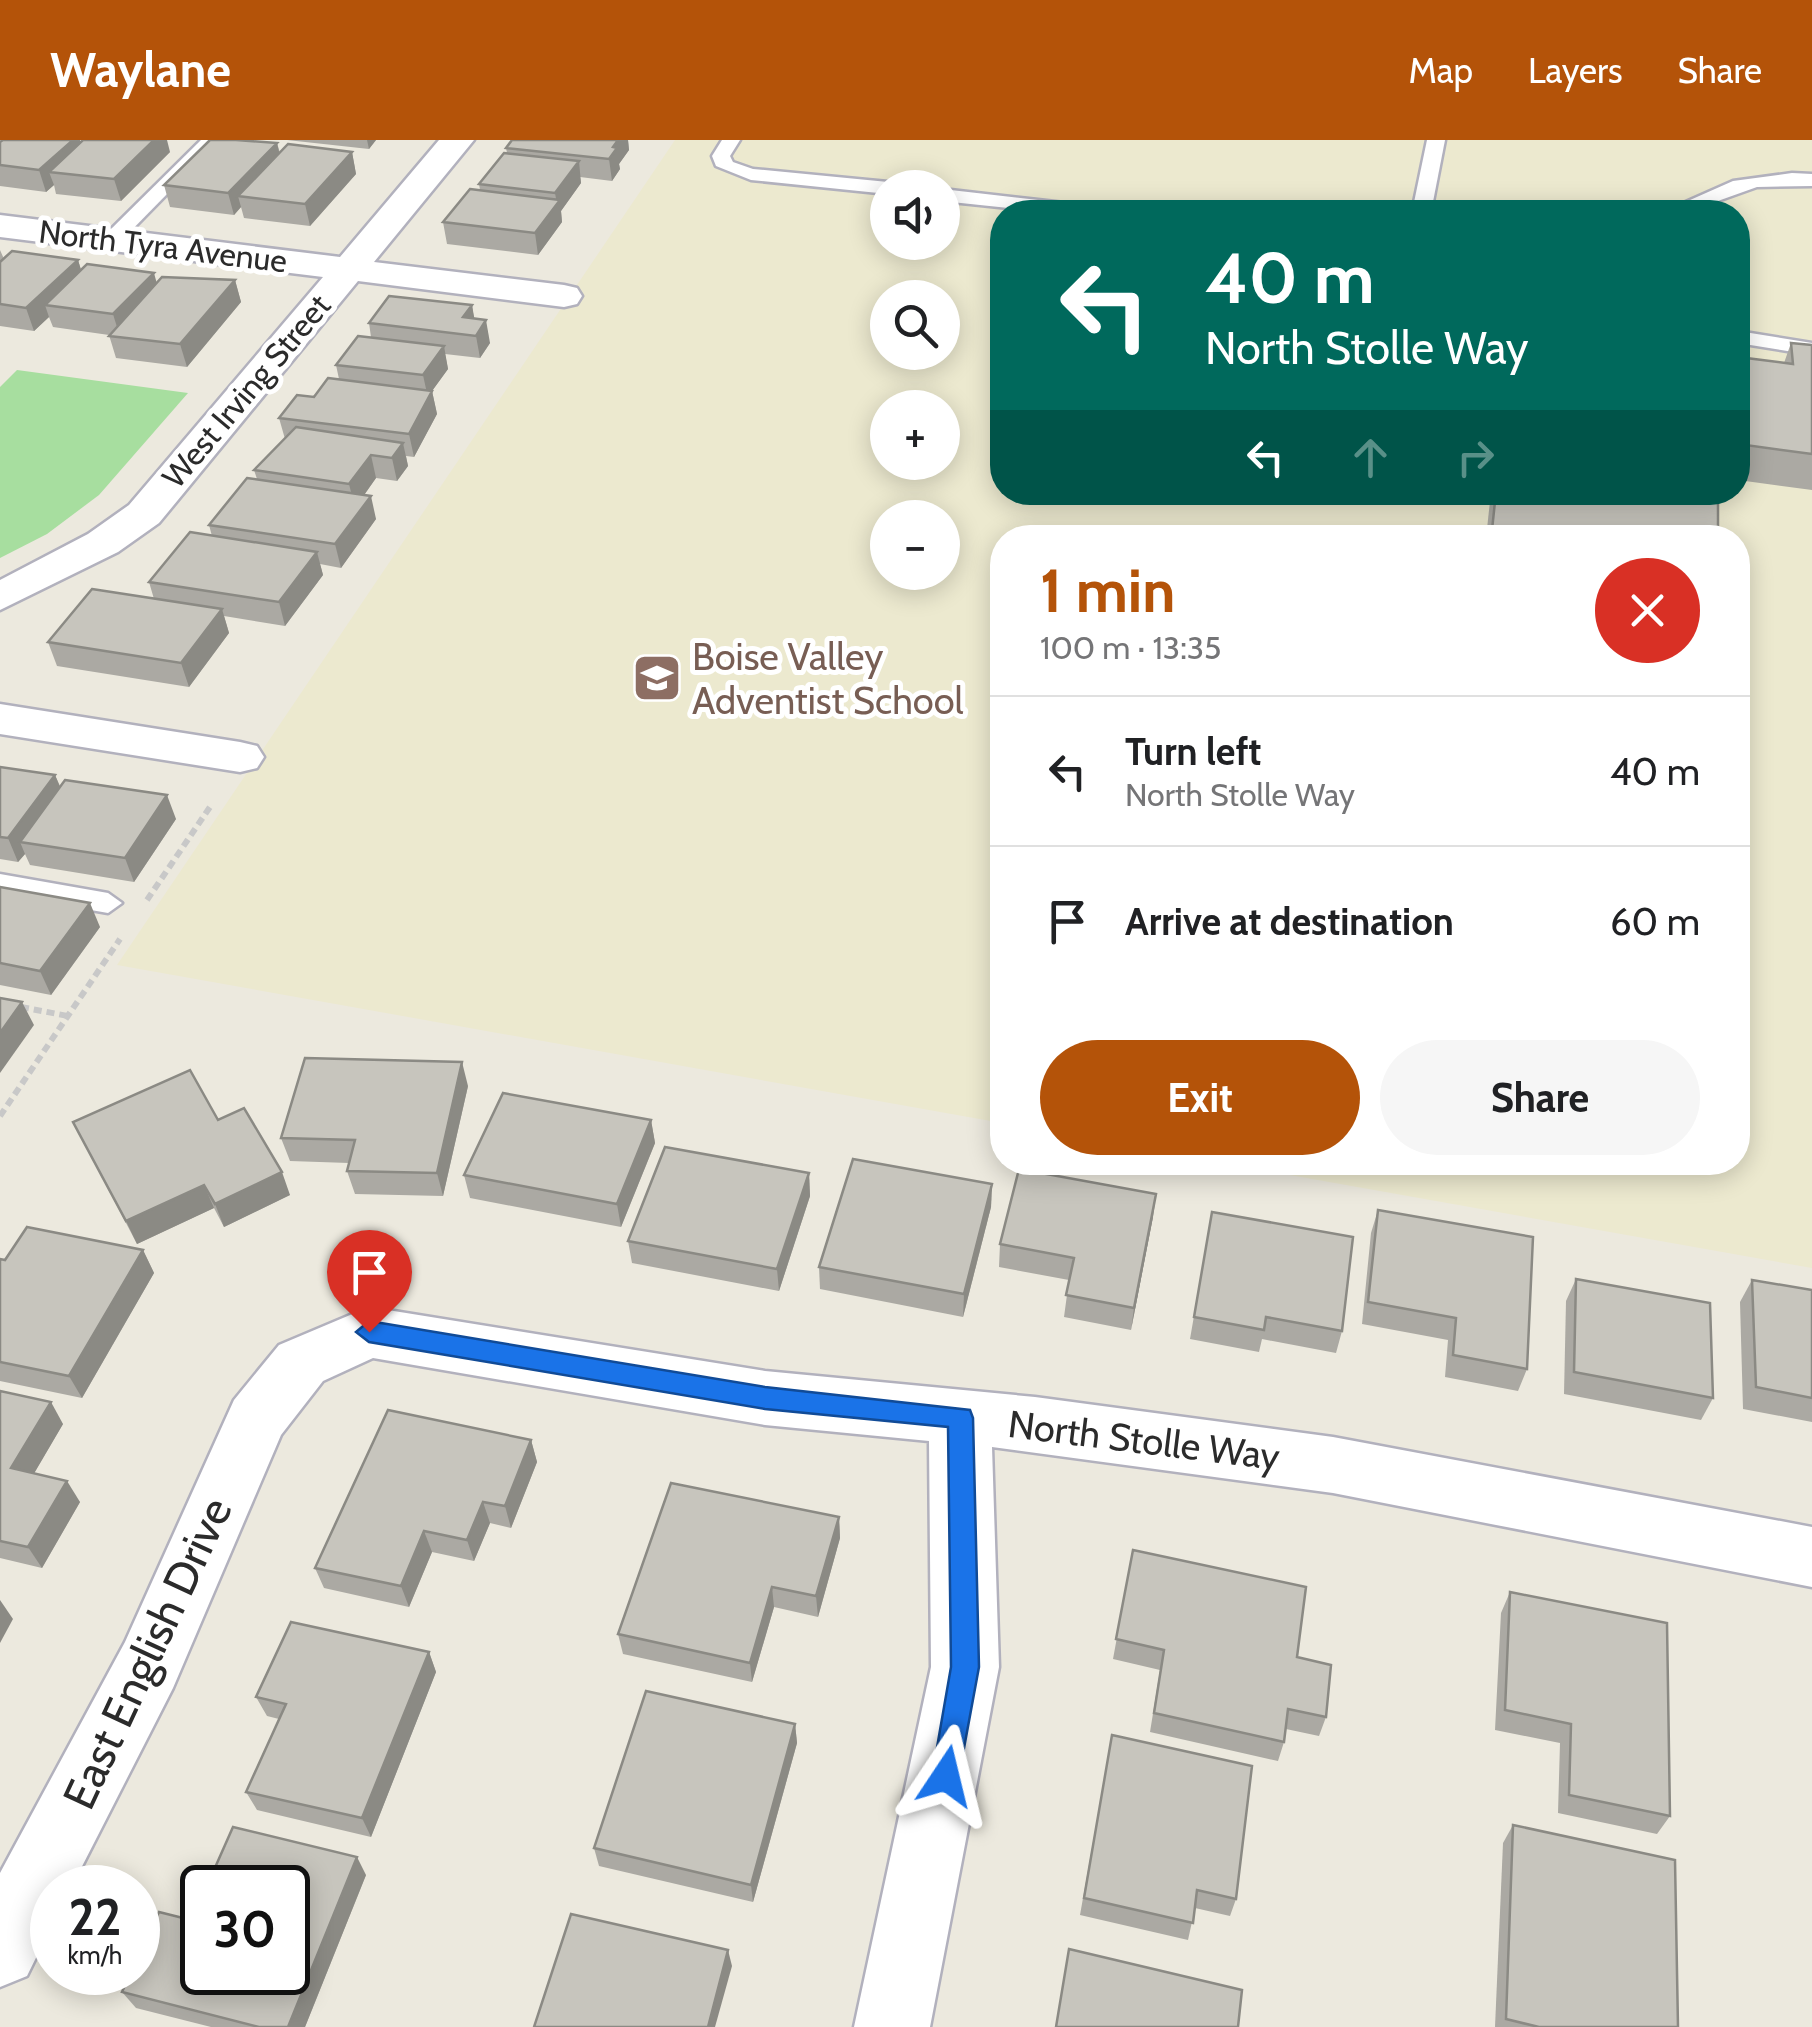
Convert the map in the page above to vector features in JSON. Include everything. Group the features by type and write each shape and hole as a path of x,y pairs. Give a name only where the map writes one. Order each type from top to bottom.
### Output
{"street":[{"name":"West Irving Street","path":"0,597 102,544 144,514 456,140"},
{"name":"North Tyra Avenue","path":"0,226 564,296"},
{"path":"0,720 240,756"},
{"name":"North Stolle Way","path":"301,1363 369,1332 765,1398 1333,1465 1811,1557"},
{"name":"East English Drive","path":"5,1932 148,1665 256,1418 301,1363"},
{"path":"892,2027 965,1667 960,1418"},
{"path":"1811,1557 1812,1576"}],"lane":[{"path":"111,240 211,140"},
{"path":"731,140 721,156 725,166 751,174 870,186"},
{"path":"1424,200 1436,140"},
{"path":"1697,200 1724,186 1753,178 1812,180"},
{"path":"960,197 990,200"},
{"path":"1750,339 1812,349"},
{"path":"0,884 108,903"}],"path":[{"path":"142,908 212,804"},
{"path":"0,1116 131,923"},
{"path":"17,1006 68,1016"}],"shaded area":[{"name":"Boise Valley Adventist School","path":"675,140 1812,140 1812,1268 1289,1175 1750,1175 1750,525 990,525 990,1121 117,965"}],"green space":[{"path":"17,370 188,393 99,495 47,534 0,558 0,387"}],"building":[{"path":"3,140 73,140 39,170 0,165"},
{"path":"83,140 154,140 114,179 49,172"},
{"path":"210,140 277,143 228,193 164,185"},
{"path":"512,140 618,140 609,159 506,148"},
{"path":"288,144 352,152 305,204 238,196"},
{"path":"504,153 579,161 555,193 479,184"},
{"path":"470,189 560,200 535,233 443,222"},
{"path":"12,251 78,260 26,308 0,304 0,262"},
{"path":"87,264 154,273 113,314 45,305"},
{"path":"162,277 235,280 180,344 109,336"},
{"path":"389,296 472,305 463,317 486,320 476,336 369,323"},
{"path":"358,336 444,346 423,375 336,365"},
{"path":"1791,343 1812,345 1812,454 1750,446 1750,359 1793,364"},
{"path":"328,378 432,391 409,434 279,418 297,395 314,397"},
{"path":"296,427 403,443 392,458 371,455 349,484 254,470"},
{"path":"247,478 371,496 335,544 209,525"},
{"path":"1495,505 1718,505 1718,525 1493,525"},
{"path":"190,532 317,552 279,602 149,582"},
{"path":"92,589 222,609 181,663 48,642"},
{"path":"0,767 55,775 8,838 0,837"},
{"path":"65,780 167,795 125,858 20,842"},
{"path":"0,887 90,903 40,971 0,963"},
{"path":"0,998 22,1002 0,1033"},
{"path":"305,1058 462,1062 437,1173 347,1171 355,1140 281,1138"},
{"path":"190,1070 218,1120 244,1108 282,1172 215,1204 204,1185 126,1221 73,1122"},
{"path":"503,1093 651,1120 617,1204 464,1175"},
{"path":"665,1147 809,1173 777,1269 628,1241"},
{"path":"853,1159 992,1184 964,1294 819,1267"},
{"path":"1017,1175 1052,1175 1156,1194 1134,1308 1066,1295 1074,1258 1000,1244"},
{"path":"1378,1210 1533,1237 1527,1369 1453,1355 1456,1318 1368,1302"},
{"path":"1212,1212 1353,1237 1342,1331 1266,1317 1264,1330 1194,1317"},
{"path":"27,1227 143,1250 69,1376 0,1362 0,1259 5,1260"},
{"path":"1576,1279 1710,1303 1713,1398 1574,1372"},
{"path":"1752,1280 1812,1290 1812,1398 1756,1387"},
{"path":"0,1391 51,1402 11,1468 67,1481 28,1547 0,1541"},
{"path":"388,1410 531,1440 505,1506 483,1502 467,1540 424,1531 401,1586 315,1568"},
{"path":"671,1483 839,1517 816,1596 772,1587 750,1663 618,1634"},
{"path":"1133,1550 1306,1587 1297,1657 1331,1665 1326,1717 1288,1709 1284,1742 1154,1713 1164,1650 1116,1639"},
{"path":"1510,1592 1667,1623 1670,1816 1569,1795 1571,1724 1505,1710"},
{"path":"291,1622 429,1652 362,1818 246,1792 286,1704 256,1697"},
{"path":"646,1691 795,1724 751,1885 594,1848"},
{"path":"1112,1735 1252,1766 1236,1899 1197,1890 1193,1923 1084,1898"},
{"path":"1513,1825 1675,1860 1678,2027 1539,2027 1506,2019"},
{"path":"233,1827 357,1857 310,1973 310,1865 216,1865"},
{"path":"160,1912 180,1917 180,1995 301,1995 288,2027 259,2027 134,1995 160,1995"},
{"path":"571,1914 728,1950 708,2027 534,2027"},
{"path":"1069,1949 1242,1990 1238,2027 1056,2027"}],"place":[{"name":"Boise Valley Adventist School","path":"657,678"}],"route":[{"path":"369,1332 765,1398 960,1418 965,1667 946,1776"}]}
